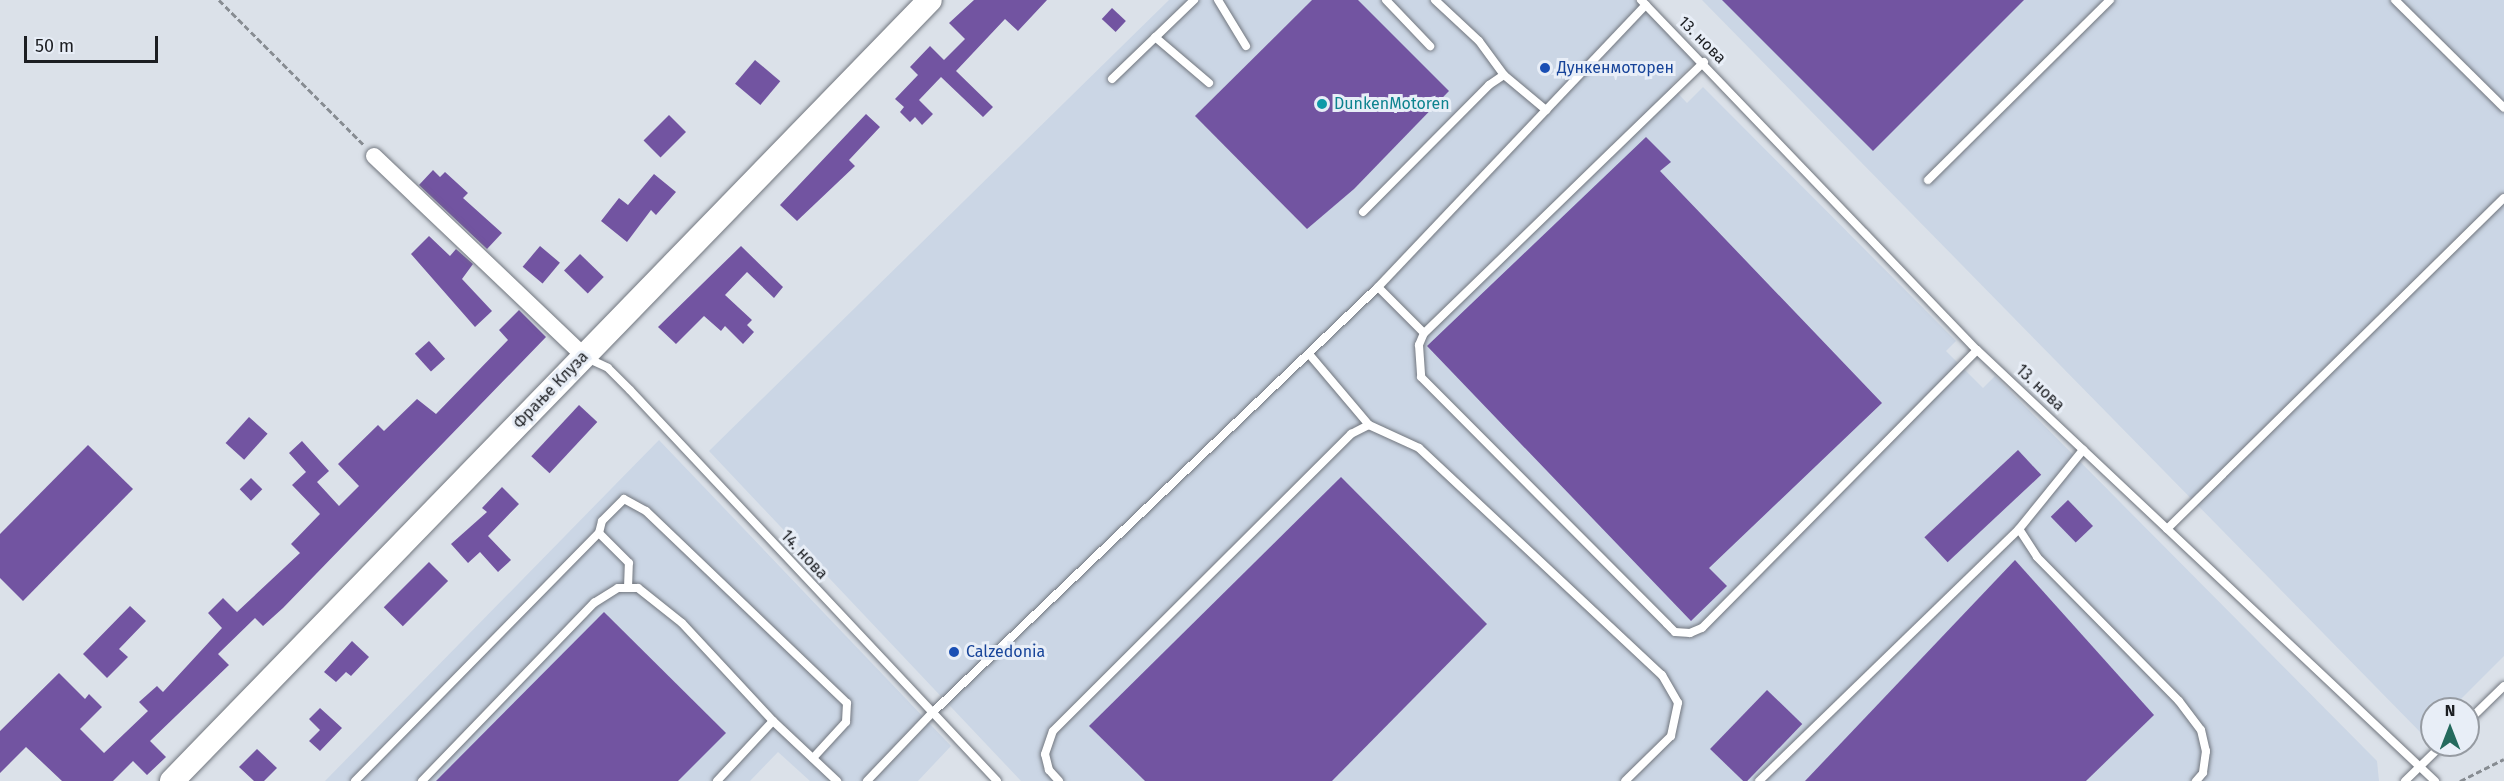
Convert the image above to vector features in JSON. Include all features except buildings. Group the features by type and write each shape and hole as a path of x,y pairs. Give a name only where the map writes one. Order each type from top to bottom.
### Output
{"main road":[{"name":"Фрање Клуза","path":"172,781 930,0"}],"street":[{"path":"374,156 584,356"}],"lane":[{"path":"1112,79 1194,0"},
{"path":"1218,0 1246,46"},
{"path":"1386,0 1430,46"},
{"path":"1435,0 1479,41 1504,75 1546,110"},
{"path":"1928,180 2110,0"},
{"path":"2396,0 2504,108"},
{"path":"867,781 931,714 1378,288 1546,110 1643,3"},
{"name":"13. нова","path":"1643,3 1704,62 1977,350 2435,781"},
{"path":"1155,37 1209,82"},
{"path":"1704,62 1424,333 1419,345 1421,377 1675,632 1690,633 1702,628 1977,350"},
{"path":"1363,212 1489,85 1504,75"},
{"path":"2167,529 2504,198"},
{"path":"1378,288 1424,333"},
{"path":"1309,354 1369,425 1419,448 1662,675 1678,703 1671,736 1625,781"},
{"name":"14. нова","path":"584,356 608,368 630,390 931,714 997,781"},
{"path":"1059,781 1049,770 1045,754 1053,731 1351,434 1369,425"},
{"path":"1759,781 2019,529 2083,450"},
{"path":"355,781 599,533 602,521 624,499 632,502 847,703 846,722 813,758"},
{"path":"2019,529 2037,557 2179,701 2201,730 2206,751 2203,773 2196,781"},
{"path":"599,533 629,563 628,588"},
{"path":"422,781 594,603 618,588 638,588 682,623 773,721 837,781"},
{"path":"2480,709 2504,686"},
{"path":"717,781 773,721"},
{"path":"2405,781 2429,757"}],"path":[{"path":"219,0 374,156"},
{"path":"2460,781 2504,759"}],"shaded area":[{"path":"1169,0 1635,0 1695,62 1671,86 1687,103 1703,87 1956,341 1946,351 1983,388 1995,376 2377,761 2379,781 1021,781 709,451"},
{"path":"1702,0 2504,0 2504,656 2463,697 2420,697 2420,732"},
{"path":"659,440 951,746 918,781 810,781 778,752 750,781 325,781"}],"place":[{"name":"Дункенмоторен","path":"1545,68"},
{"name":"DunkenMotoren","path":"1322,104"},
{"name":"Calzedonia","path":"954,652"}]}
